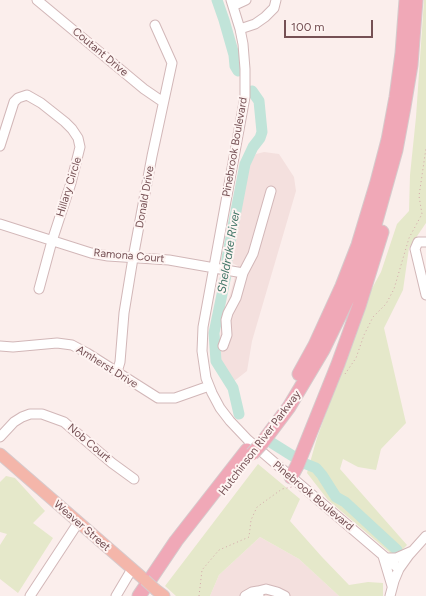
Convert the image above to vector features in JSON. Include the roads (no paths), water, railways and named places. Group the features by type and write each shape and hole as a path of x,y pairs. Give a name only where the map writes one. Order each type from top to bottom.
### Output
{"highway":[{"name":"Hutchinson River Parkway","path":"259,440 305,364 333,306 358,245 377,182 392,118 402,54 406,0"},
{"name":"Hutchinson River Parkway","path":"139,596 176,541 301,388 342,313 373,232 396,150 408,86 416,0"},
{"path":"291,477 298,466 324,401 365,287 380,238 392,190 396,150"},
{"name":"Hutchinson River Parkway","path":"156,594 186,539 249,452"}],"main road":[{"name":"Weaver Street","path":"0,454 145,580 156,594"}],"street":[{"name":"Coutant Drive","path":"37,0 144,89 163,102"},
{"path":"232,3 246,0"},
{"path":"240,29 254,24 265,17 274,8 276,0"},
{"name":"Pinebrook Boulevard","path":"232,3 240,29 244,56 245,97 202,335 203,360 209,386 220,408 248,440 399,569"},
{"name":"Donald Drive","path":"117,372 120,362 124,313 133,258 172,63 155,26"},
{"name":"Hillary Circle","path":"0,146 14,102 18,98 26,95 65,122 78,138 80,147 78,158 52,241 39,289"},
{"path":"224,346 227,335 226,320 236,298 243,273 252,254 271,191"},
{"name":"Ramona Court","path":"0,224 91,253 133,258 169,260 243,273"},
{"path":"426,242 418,242 415,249 426,295"},
{"name":"Amherst Drive","path":"0,346 13,348 57,343 67,344 87,352 158,398 175,398 209,386"},
{"name":"Nob Court","path":"0,437 14,422 22,417 30,414 42,414 64,422 112,463 134,479"},
{"path":"30,596 78,523"},
{"path":"391,592 399,569 426,536"},
{"path":"391,592 385,557 396,558 413,550"},
{"path":"116,596 132,569"},
{"path":"245,596 252,592 259,593 266,589 285,596"}],"waterway":[{"name":"Sheldrake River","path":"217,0 234,55 235,66 238,71"},
{"name":"Sheldrake River","path":"239,414 233,388 216,361 214,333 226,275 227,258 245,164 262,132 259,101 252,91"},
{"name":"Sheldrake River","path":"272,443 296,458"},
{"name":"Sheldrake River","path":"306,464 316,468 336,497 345,502 397,550"}]}
